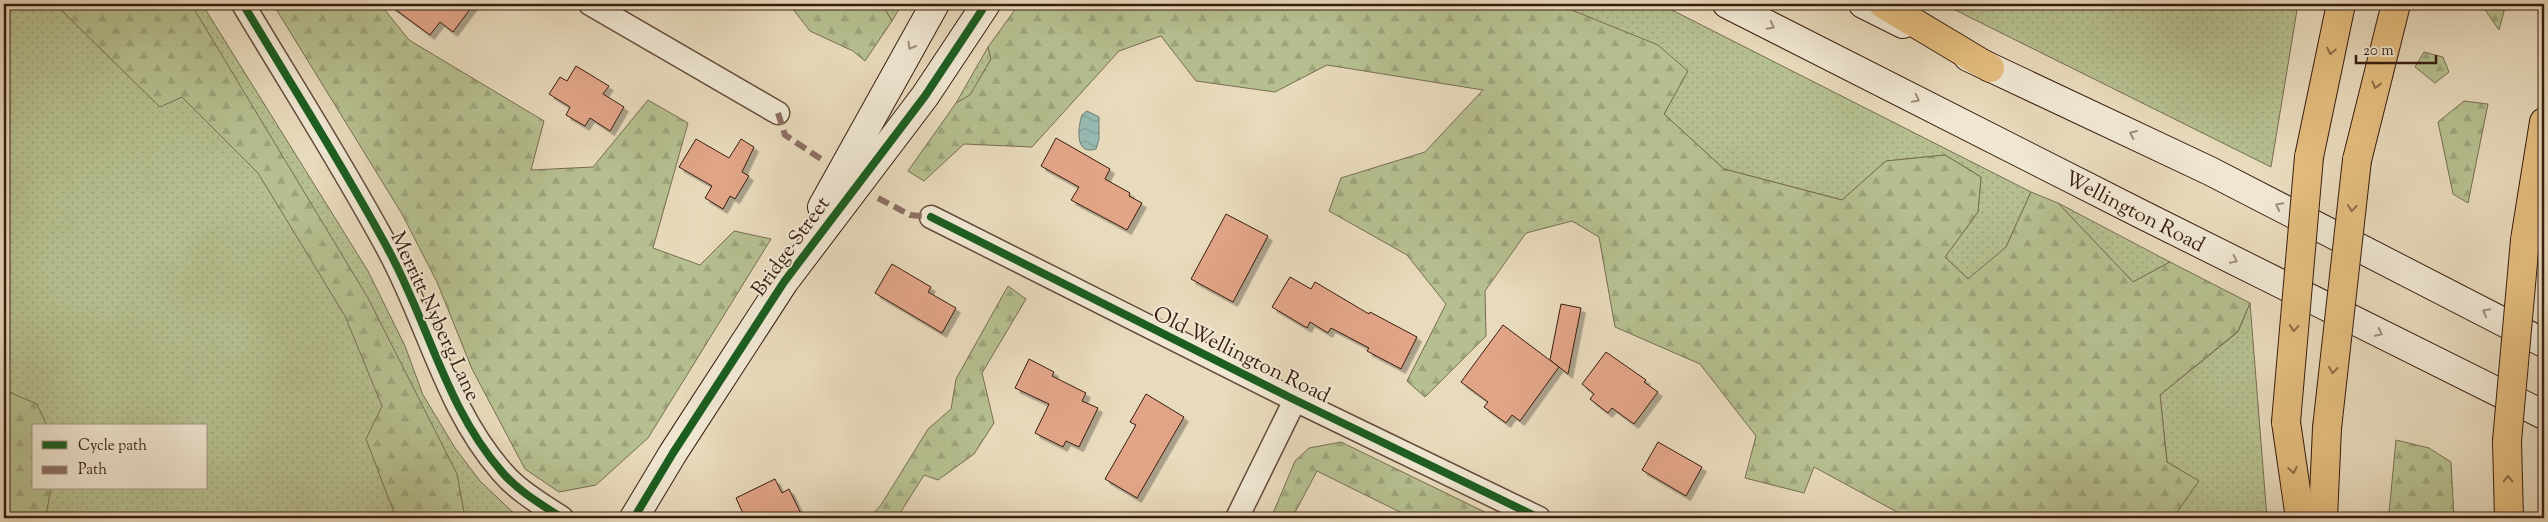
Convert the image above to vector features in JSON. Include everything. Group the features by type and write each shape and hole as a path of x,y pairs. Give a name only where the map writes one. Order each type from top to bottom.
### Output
{"highway":[{"path":"1883,4 1990,68"},
{"path":"2300,518 2286,422 2309,157 2341,4"},
{"path":"2323,518 2327,428 2357,160 2396,4"},
{"path":"2509,518 2507,441 2525,240 2544,122"}],"main road":[{"name":"Bridge Street","path":"784,282 841,172 935,4"},
{"name":"Bridge Street","path":"634,518 673,453 784,282 925,96 986,4"},
{"name":"Wellington Road","path":"1728,4 2143,215 2544,415"},
{"path":"1863,4 1990,68 2210,171 2442,288 2544,343"}],"street":[{"name":"Merritt Nyberg Lane","path":"243,4 358,194 414,303 438,365 470,428 503,474 528,495 562,518"},
{"path":"590,4 778,113"},
{"name":"Old Wellington Road","path":"931,217 1295,400 1539,518"},
{"path":"1237,518 1295,400"}],"green space":[{"path":"4,4 202,4 368,271 405,346 423,395 455,448 480,481 519,518 4,518"},
{"path":"55,4 191,4 368,298 457,474 465,518 396,518 366,439 382,406 345,316 258,173 182,97 160,107"},
{"path":"273,4 380,4 409,40 544,121 531,170 593,167 648,100 688,123 653,248 700,265 734,231 771,239 648,438 596,485 559,492 525,469 472,369 437,282 402,214"},
{"path":"789,4 882,4 892,21 865,61 853,51 810,31"},
{"path":"882,4 902,4 892,21"},
{"path":"1019,4 1557,4 1658,45 1688,71 1664,114 1724,169 1842,200 1886,161 1945,155 1981,177 1978,212 1945,257 1968,279 2006,247 2031,192 2058,203 2133,282 2170,262 2250,303 2238,331 2160,395 2167,462 2199,481 2173,518 1908,518 1814,467 1804,493 1745,478 1756,436 1700,364 1615,327 1599,237 1572,221 1526,233 1485,291 1486,336 1425,397 1407,381 1446,304 1407,255 1329,211 1341,178 1425,152 1483,90 1327,65 1275,92 1196,81 1161,36 1119,51 1032,147 964,144 924,181 908,171 956,103 970,95 991,59 988,47"},
{"path":"1557,4 1660,4 2031,192 2006,247 1969,280 1945,257 1978,212 1981,177 1945,155 1886,161 1842,200 1724,169 1664,114 1687,71"},
{"path":"1943,4 2298,4 2271,167"},
{"path":"2481,4 2506,4 2499,30"},
{"path":"988,47 991,59 970,96 956,103"},
{"path":"2424,52 2443,57 2449,72 2435,83 2415,67"},
{"path":"2464,101 2488,104 2468,203 2453,194 2438,122"},
{"path":"2058,203 2170,262 2133,282"},
{"path":"1008,286 1026,299 982,373 994,423 974,454 938,480 924,475 897,518 869,518 881,505 928,429 951,409 956,379"},
{"path":"2250,303 2267,518 2173,518 2198,481 2167,462 2160,395 2238,332"},
{"path":"4,390 37,404 46,424 32,424 32,490 51,490 46,515 40,518 4,518"},
{"path":"2396,440 2429,448 2451,462 2454,518 2392,518 2389,513"},
{"path":"1341,442 1497,518 1412,518 1317,471 1292,518 1271,518 1295,461 1309,448"}],"water":[{"path":"1087,111 1099,117 1099,139 1096,149 1089,150 1084,148 1079,139 1079,126 1082,115"}],"building":[{"path":"388,4 474,4 453,32 440,22 430,35"},
{"path":"576,66 609,86 603,94 624,107 610,131 590,118 585,126 566,115 570,107 549,94 560,77 567,81"},
{"path":"1056,138 1110,169 1105,179 1130,193 1129,196 1142,203 1127,230 1071,200 1079,187 1041,166"},
{"path":"696,139 729,158 741,139 754,147 742,172 749,176 735,199 730,196 723,209 705,198 712,186 679,167"},
{"path":"1226,214 1268,236 1233,302 1191,279"},
{"path":"892,264 931,287 928,292 956,308 942,333 875,293"},
{"path":"1290,277 1311,289 1315,282 1369,314 1370,312 1417,337 1401,369 1367,351 1369,348 1331,328 1328,333 1310,322 1307,328 1272,307"},
{"path":"1561,304 1581,308 1568,374 1550,360"},
{"path":"1503,325 1559,367 1520,421 1512,415 1506,423 1484,407 1488,402 1461,382"},
{"path":"1606,352 1646,380 1644,382 1658,392 1634,424 1612,408 1608,413 1590,399 1594,394 1582,384"},
{"path":"1029,359 1054,372 1052,376 1086,393 1082,401 1098,408 1079,447 1066,441 1063,447 1035,433 1049,404 1015,388"},
{"path":"1146,394 1184,417 1137,498 1105,479 1136,425 1130,422"},
{"path":"1658,442 1702,467 1686,496 1642,470"},
{"path":"775,479 782,493 789,489 803,518 745,518 736,498"}],"marked path":[{"path":"778,113 785,135 821,159"},
{"path":"878,198 910,215 931,217"}],"cycle path":[{"path":"243,4 336,158 389,251 466,421 508,479 530,497 562,518"},
{"path":"634,518 673,453 784,282 925,96 986,4"},
{"path":"931,217 1295,400 1539,518"}]}
